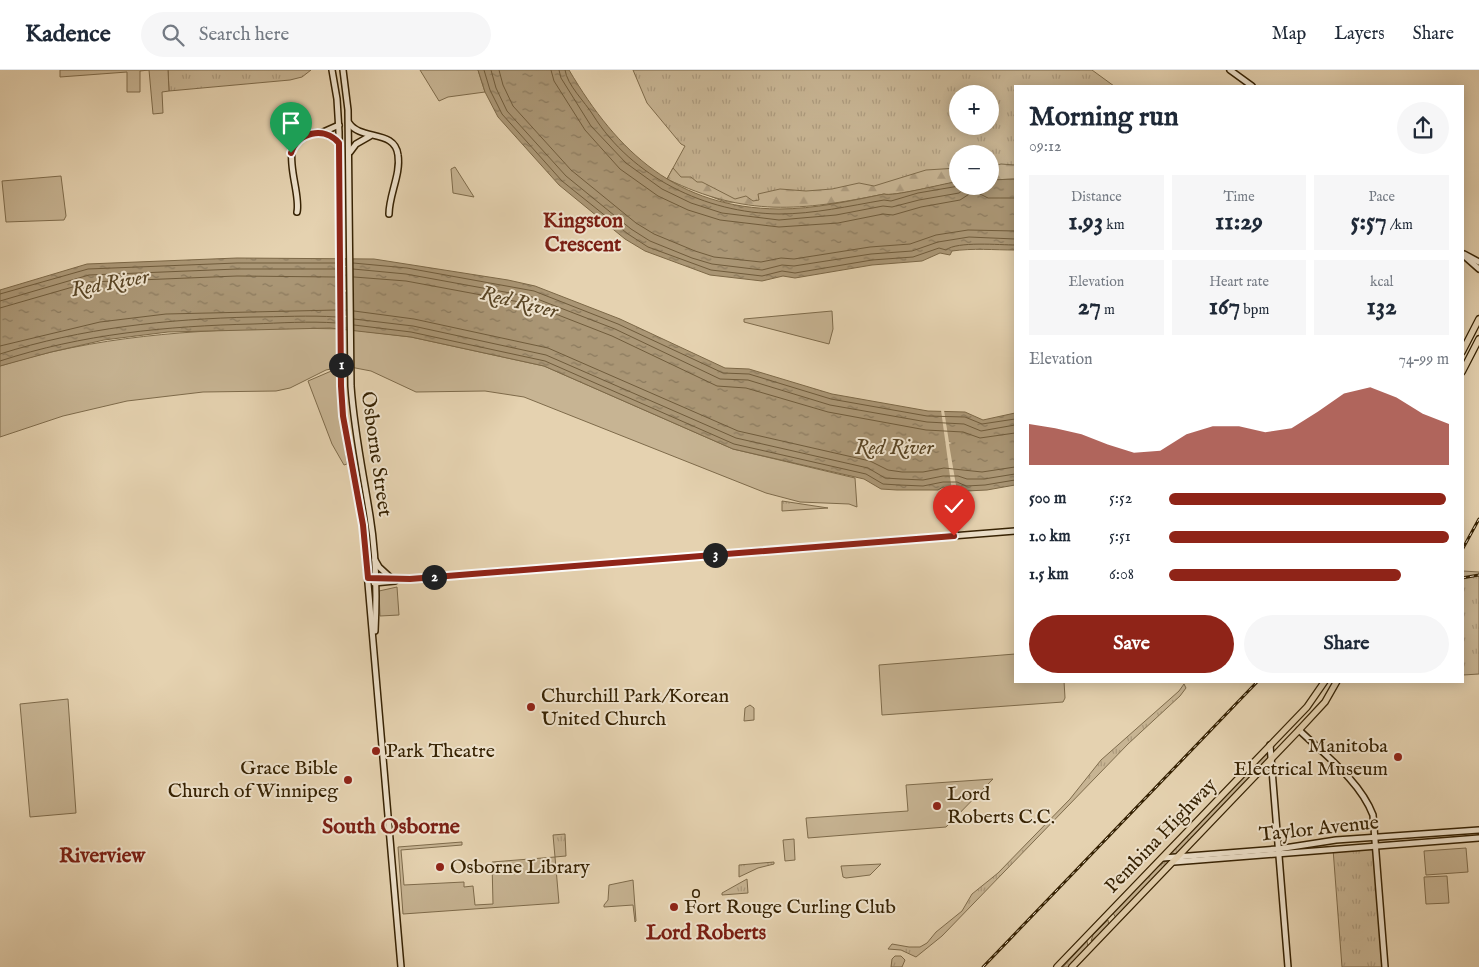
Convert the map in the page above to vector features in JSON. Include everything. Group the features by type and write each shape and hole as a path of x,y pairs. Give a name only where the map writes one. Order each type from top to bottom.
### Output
{"main road":[{"name":"Osborne Street","path":"332,70 339,125 341,386 343,416 363,525 375,644 401,967"},
{"name":"Osborne Street","path":"343,70 349,123 351,386 353,415 370,518 375,580 375,644"},
{"path":"1230,70 1251,85"},
{"path":"349,123 356,131 370,136 386,138 395,146 398,152 389,214"},
{"path":"297,212 298,202 291,153 300,138 309,134 321,134 339,125"},
{"path":"321,134 339,143"},
{"path":"349,158 354,146 370,136"},
{"path":"1464,254 1477,263 1479,269"},
{"path":"1464,348 1479,319"},
{"path":"1464,368 1479,339"},
{"path":"375,580 410,579 1014,532"},
{"path":"373,556 379,567 391,579"},
{"path":"368,581 410,579"},
{"name":"Pembina Highway","path":"1057,967 1307,707 1324,683"},
{"name":"Pembina Highway","path":"1072,967 1300,730 1325,702 1336,683"},
{"path":"1300,730 1368,800 1373,815 1385,967"},
{"path":"1270,745 1288,967"},
{"name":"Taylor Avenue","path":"1174,862 1278,851 1336,840 1479,830"},
{"name":"Taylor Avenue","path":"1162,858 1181,855 1375,846 1479,838"}],"green space":[{"path":"60,70 149,70 140,71 140,92 127,92 127,72 60,77"},
{"path":"149,70 168,70 169,91 162,92 163,113 153,114"},
{"path":"168,70 311,70 302,77 290,80 169,91"},
{"path":"420,70 478,70 485,92 448,97 439,101"},
{"path":"633,70 1092,70 1113,85 1014,85 1014,179 999,180 999,145 949,145 949,183 916,189 891,196 836,204 725,202 667,179 685,146 681,144 647,103"},
{"path":"999,165 1014,165 1014,179 999,180"},
{"path":"455,167 474,197 453,193 451,169"},
{"path":"673,168 681,177 691,177 697,182 702,182 735,199 746,196 753,201 759,200 758,194 780,189 806,191 832,189 859,183 874,186 926,170 949,169 949,184 907,192 800,207 748,205 723,200 667,179"},
{"path":"61,176 66,216 64,220 6,222 2,181"},
{"path":"832,311 833,329 829,344 744,322 744,319"},
{"path":"290,328 345,329 411,337 544,366 733,449 855,478 857,507 849,504 800,502 766,493 524,397 485,391 416,392 371,371 345,366 326,370 290,388 276,391 203,392 127,401 63,416 0,437 0,366 71,348 144,336"},
{"path":"336,369 339,410 347,464 344,465 332,444 308,381"},
{"path":"782,501 828,508 782,511"},
{"path":"1464,571 1479,572 1479,674 1464,675"},
{"path":"397,587 399,615 380,616 379,591"},
{"path":"1014,654 1014,683 1064,683 1065,698 1063,702 882,715 879,665"},
{"path":"1184,684 1186,688 1180,696 1128,744 942,936 916,957 901,950 888,949 892,944 920,947 927,943 936,932 962,911 972,894 998,873 1070,799 1101,760 1179,691"},
{"path":"68,699 76,813 30,817 20,704"},
{"path":"750,705 754,708 754,720 744,721 745,708"},
{"path":"1270,745 1271,760 1181,855 1163,858"},
{"name":"Lord Roberts C.C.","path":"993,779 946,827 808,838 806,818 908,811 906,785"},
{"path":"565,834 566,856 555,857 553,835"},
{"path":"794,839 795,860 785,861 783,840"},
{"path":"462,842 462,845 401,850 404,885 464,882 464,887 473,886 475,905 493,904 492,862 555,857 559,903 403,914 398,847"},
{"path":"1375,846 1385,967 1342,967 1333,849"},
{"path":"1466,848 1468,872 1426,875 1424,851"},
{"path":"1172,859 1116,918 1113,913 1141,883 1157,868"},
{"path":"774,862 774,864 758,868 739,877 739,865"},
{"path":"881,864 870,875 843,877 841,866"},
{"path":"1447,876 1449,903 1426,904 1424,877"},
{"path":"747,879 748,893 722,895 722,893"},
{"path":"633,880 635,922 633,905 604,907 608,900 609,885"},
{"path":"1108,920 1109,926 1091,941 1093,935"},
{"path":"1087,941 1088,947 1068,967 1063,967"},
{"path":"895,956 901,956 905,960 902,967 891,967 892,959"}],"water":[{"path":"478,70 569,70 608,127 630,150 654,170 681,186 710,199 743,206 779,209 805,208 884,194 907,192 949,183 949,195 999,195 999,180 1014,179 1014,250 976,249 952,251 950,255 940,253 922,261 872,265 795,278 783,276 762,281 710,275 645,251 625,239 559,185 498,117 485,92"},
{"name":"Red River","path":"237,258 374,259 535,286 620,319 725,368 749,369 832,394 928,411 965,412 983,420 1014,413 1014,485 987,490 966,491 956,487 949,489 943,487 938,490 881,489 864,479 733,449 544,366 411,337 330,328 168,332 104,340 0,366 0,290 87,264"}],"pier":[{"path":"337,255 343,256 343,266 347,266 347,256 353,256 354,333 348,332 347,317 343,317 344,331 337,331","holes":["343,267 347,267 347,290 343,290","343,291 347,292 347,316 343,315"]},
{"path":"941,410 944,410 949,442 952,443 949,444 957,491 952,491"}],"railway":[{"path":"1464,546 1479,519"},
{"path":"1464,578 1479,575"},
{"path":"983,967 1256,683"}],"place":[{"name":"Churchill Park/Korean United Church","path":"531,707"},
{"name":"Park Theatre","path":"376,751"},
{"name":"Manitoba Electrical Museum","path":"1398,757"},
{"name":"Grace Bible Church of Winnipeg","path":"348,780"},
{"name":"Lord Roberts C.C.","path":"937,806"},
{"name":"Osborne Library","path":"440,867"},
{"name":"Fort Rouge Curling Club","path":"674,907"}],"district":[{"name":"Kingston Crescent","path":"583,233"},
{"name":"South Osborne","path":"391,827"},
{"name":"Riverview","path":"102,856"},
{"name":"Lord Roberts","path":"706,933"}],"route":[{"path":"291,153 300,138 313,133 327,135 339,143 341,386 343,416 363,525 368,578 410,579 954,536"}]}
